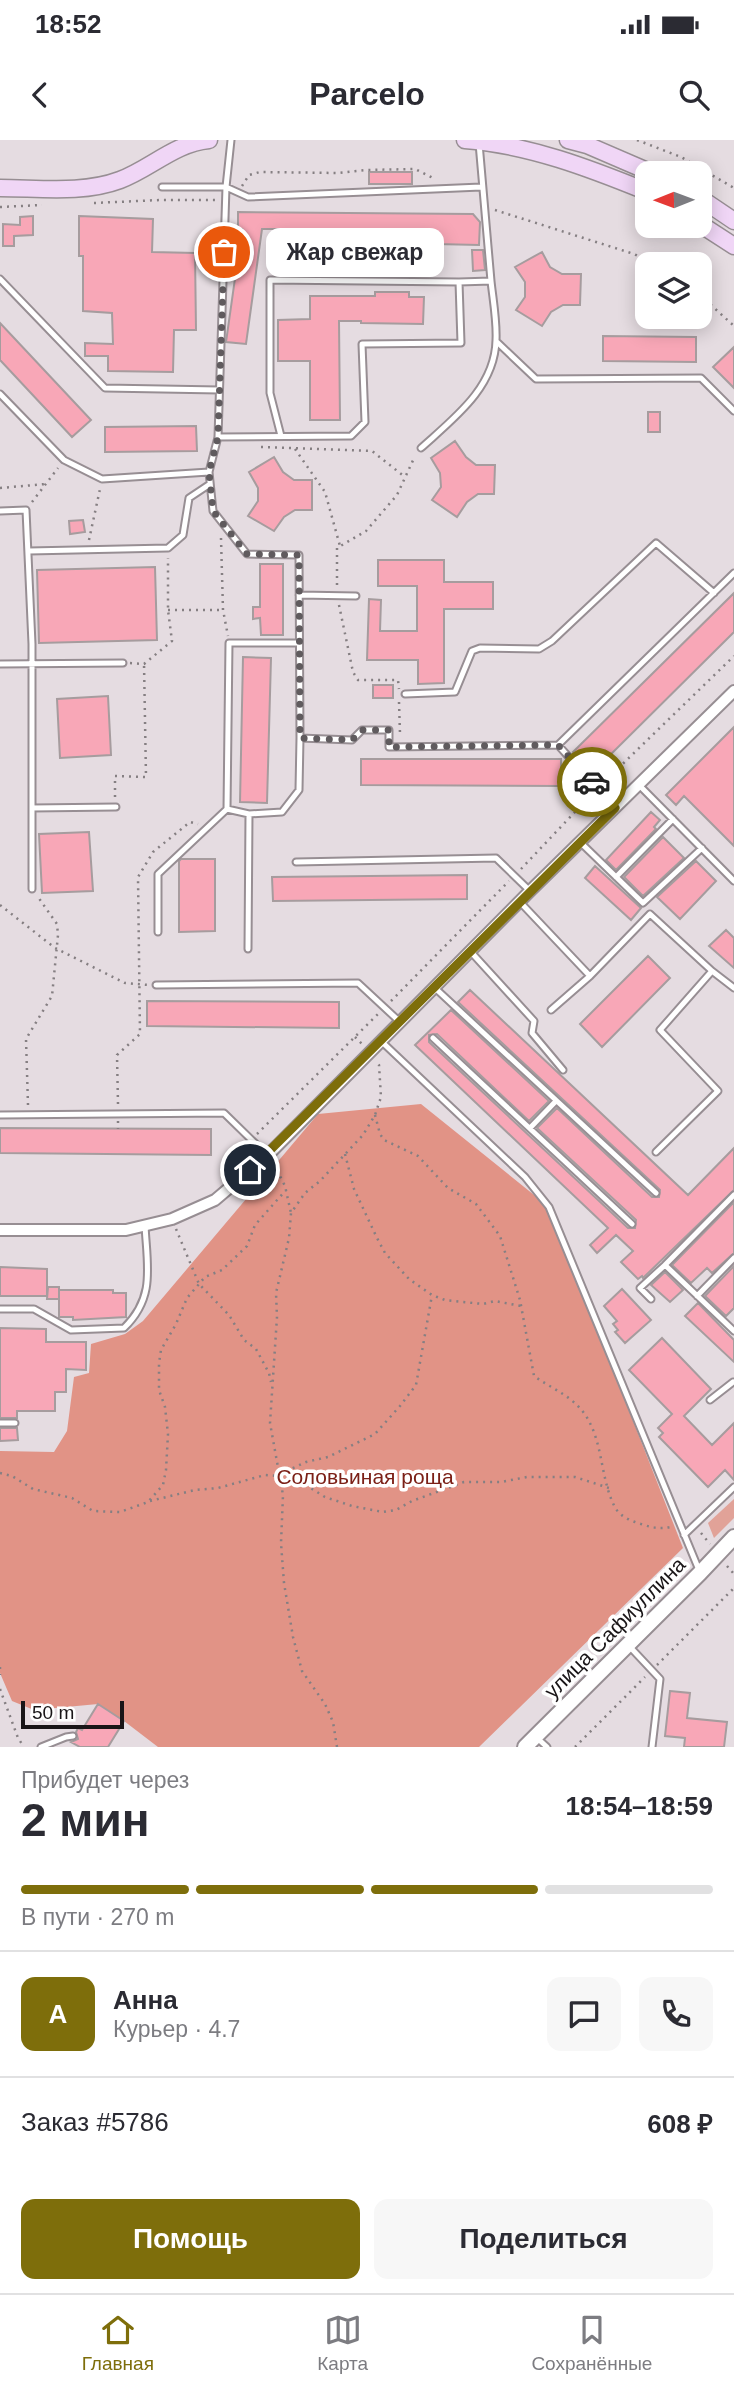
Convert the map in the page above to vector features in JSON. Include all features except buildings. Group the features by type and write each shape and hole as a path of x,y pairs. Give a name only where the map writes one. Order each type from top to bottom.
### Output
{"main road":[{"path":"0,188 70,188 104,184 144,170 187,145 209,140"},
{"path":"465,140 551,156 635,187"},
{"path":"568,140 587,143 635,165"},
{"path":"712,206 734,221"},
{"path":"712,232 734,246"}],"street":[{"path":"0,1230 126,1230 172,1219 215,1200 268,1156 530,891 734,691"},
{"name":"улица Сафиуллина","path":"530,1742 734,1537"}],"lane":[{"path":"227,809 249,814 282,812 299,790 300,738 299,555 247,554 213,511 209,472 218,437 225,201 231,140"},
{"path":"421,447 468,405 488,375 497,342 481,187 479,141"},
{"path":"162,187 226,187 248,197 481,187"},
{"path":"0,279 105,388 219,390"},
{"path":"281,436 270,393 270,280 491,281"},
{"path":"218,437 351,436 365,422 362,344 461,343 459,282"},
{"path":"497,342 536,379 701,378 734,411"},
{"path":"0,394 64,460 102,478 209,472"},
{"path":"29,551 168,548 183,535 189,498 210,484"},
{"path":"0,511 26,510 32,663 32,889"},
{"path":"405,694 455,692 472,652 480,648 539,649 552,641 656,543 714,593"},
{"path":"300,738 352,740 362,730 389,730 389,747 558,745 734,573"},
{"path":"299,595 356,596"},
{"path":"158,932 158,874 227,809 229,643 299,643"},
{"path":"0,664 123,663"},
{"path":"558,745 615,808"},
{"path":"639,785 734,881"},
{"path":"32,808 116,807"},
{"path":"248,948 249,814"},
{"path":"616,877 673,819"},
{"path":"580,842 643,903 702,848"},
{"path":"296,862 496,858 530,891"},
{"path":"520,902 590,976"},
{"path":"551,1010 590,976 650,914 734,988"},
{"path":"470,951 534,1021 532,1033 563,1070"},
{"path":"656,1153 718,1091 660,1030 712,971"},
{"path":"156,985 358,983 400,1022"},
{"path":"435,987 656,1194"},
{"path":"433,1038 632,1224"},
{"path":"381,1041 525,1177 549,1207 700,1573"},
{"path":"530,1128 556,1101"},
{"path":"0,1115 224,1113 268,1156"},
{"path":"651,1298 640,1288 734,1195"},
{"path":"0,1309 34,1308 71,1330 124,1328 138,1315 147,1291 145,1225"},
{"path":"697,1296 734,1258"},
{"path":"665,1265 734,1331"},
{"path":"727,1325 734,1318"},
{"path":"710,1401 734,1382"},
{"path":"0,1423 15,1423"},
{"path":"684,1535 734,1487"},
{"path":"628,1645 660,1679 652,1747"},
{"path":"41,1747 73,1736"},
{"path":"530,1742 547,1747"}],"path":[{"path":"637,140 681,157 734,188"},
{"path":"239,192 249,175 260,172 337,173 378,169 415,169 451,188"},
{"path":"93,203 225,201"},
{"path":"0,207 53,205"},
{"path":"484,206 635,254"},
{"path":"712,306 734,326"},
{"path":"255,447 372,451 405,477"},
{"path":"398,746 401,725 398,680 358,680 353,672 337,596 337,548 366,531 397,495 421,447"},
{"path":"294,449 325,492 340,546"},
{"path":"26,510 64,460"},
{"path":"87,550 102,478"},
{"path":"0,488 46,484"},
{"path":"222,522 220,556 223,610 229,643"},
{"path":"123,663 144,664 172,640 168,610 168,548"},
{"path":"168,610 223,610"},
{"path":"251,1140 597,789 734,656"},
{"path":"116,807 115,776 146,777 144,663"},
{"path":"28,1115 26,1039 52,996 57,924 32,889"},
{"path":"0,905 55,948 125,983 156,985"},
{"path":"118,1129 117,1055 140,1034 140,984"},
{"path":"291,1213 305,1193 320,1181 363,1135 375,1115 381,1097 380,1075 379,1065 369,1053"},
{"path":"375,1115 384,1140 418,1156 448,1188 476,1204 500,1236 521,1306 534,1376 559,1391 587,1417 600,1448 617,1510 626,1519 662,1529 680,1524"},
{"path":"345,1154 354,1189 385,1253 410,1279 432,1295 445,1300 483,1304 495,1301 521,1306"},
{"path":"268,1156 278,1170 291,1213 289,1238 276,1293 277,1317 270,1423 283,1495 282,1566 293,1637 302,1671 325,1704 333,1722 337,1747"},
{"path":"148,1502 163,1485 166,1470 168,1434 165,1407 159,1390 161,1350 187,1298 205,1277 222,1270 247,1246 256,1224 286,1190"},
{"path":"172,1219 199,1284 229,1315 244,1340 256,1349 269,1373 273,1388"},
{"path":"280,1475 306,1462 328,1457 375,1434 400,1406 416,1385 432,1295"},
{"path":"0,1473 12,1476 33,1489 72,1497 93,1511 120,1512 195,1490 218,1488 265,1475 293,1477 325,1497 383,1512 396,1510 412,1501 464,1482 501,1482 527,1477 575,1477 610,1488"},
{"path":"0,1667 0,1675"},
{"path":"0,1689 24,1747"}],"shaded area":[{"path":"734,1499 734,1518 714,1538 708,1523"}],"green space":[{"name":"Соловьиная роща","path":"421,1104 549,1207 683,1548 479,1747 158,1747 98,1704 34,1710 12,1701 0,1673 0,1451 54,1452 67,1431 74,1377 89,1373 91,1344 125,1334 143,1321 318,1114"}],"way so far":[{"path":"224,252 218,437 209,472 213,511 247,554 299,555 300,738 352,740 362,730 389,730 389,747 558,745 592,782"}],"place":[{"name":"Жар свежар","path":"224,252"}],"route":[{"path":"250,1170 268,1156 615,808 592,782"}]}
